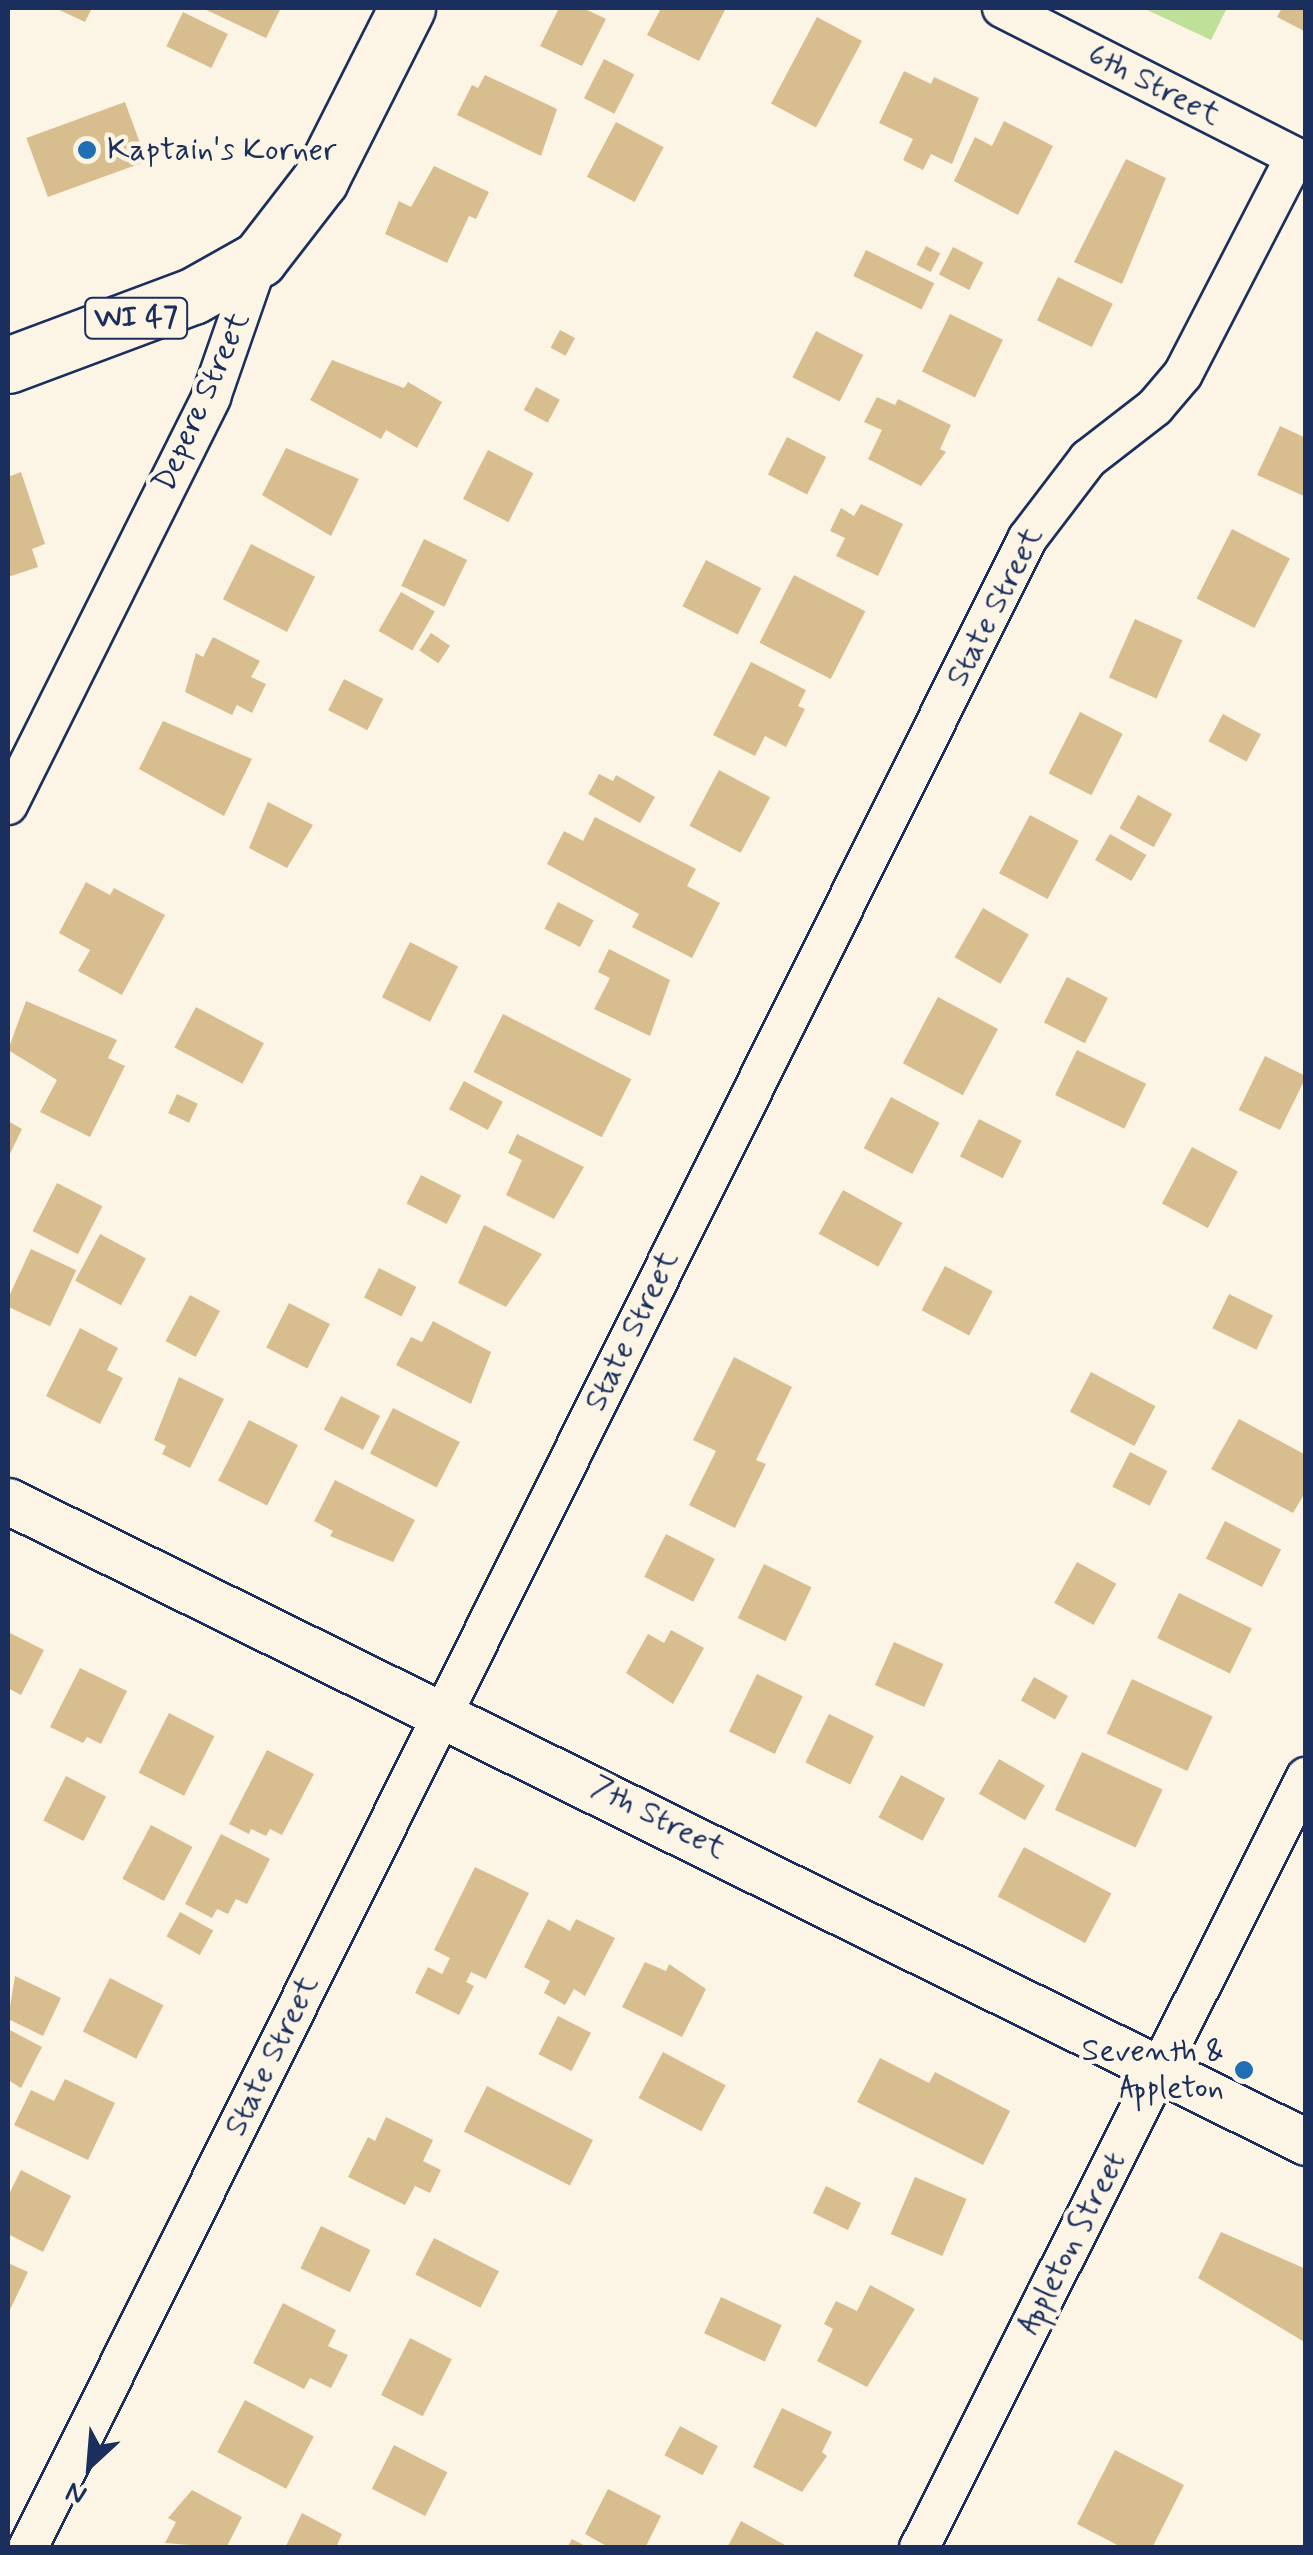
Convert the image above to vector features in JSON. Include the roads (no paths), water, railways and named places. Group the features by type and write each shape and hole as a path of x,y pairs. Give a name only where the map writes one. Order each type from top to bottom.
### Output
{"main road":[{"name":"Depere Street","path":"259,260 320,180 406,8"},
{"name":"WI 47","path":"8,365 193,296 259,260"}],"street":[{"name":"6th Street","path":"1002,8 1300,160"},
{"name":"State Street","path":"28,2548 1027,539 1088,459 1156,406 1183,374 1300,160"},
{"name":"Depere Street","path":"8,805 211,396 236,341 259,260"},
{"name":"7th Street","path":"8,1501 443,1711 1306,2142"},
{"name":"Appleton Street","path":"920,2548 1306,1777"}],"place":[{"name":"Kaptain's Korner","path":"87,150"},
{"name":"Seventh & Appleton","path":"1244,2070"}]}
